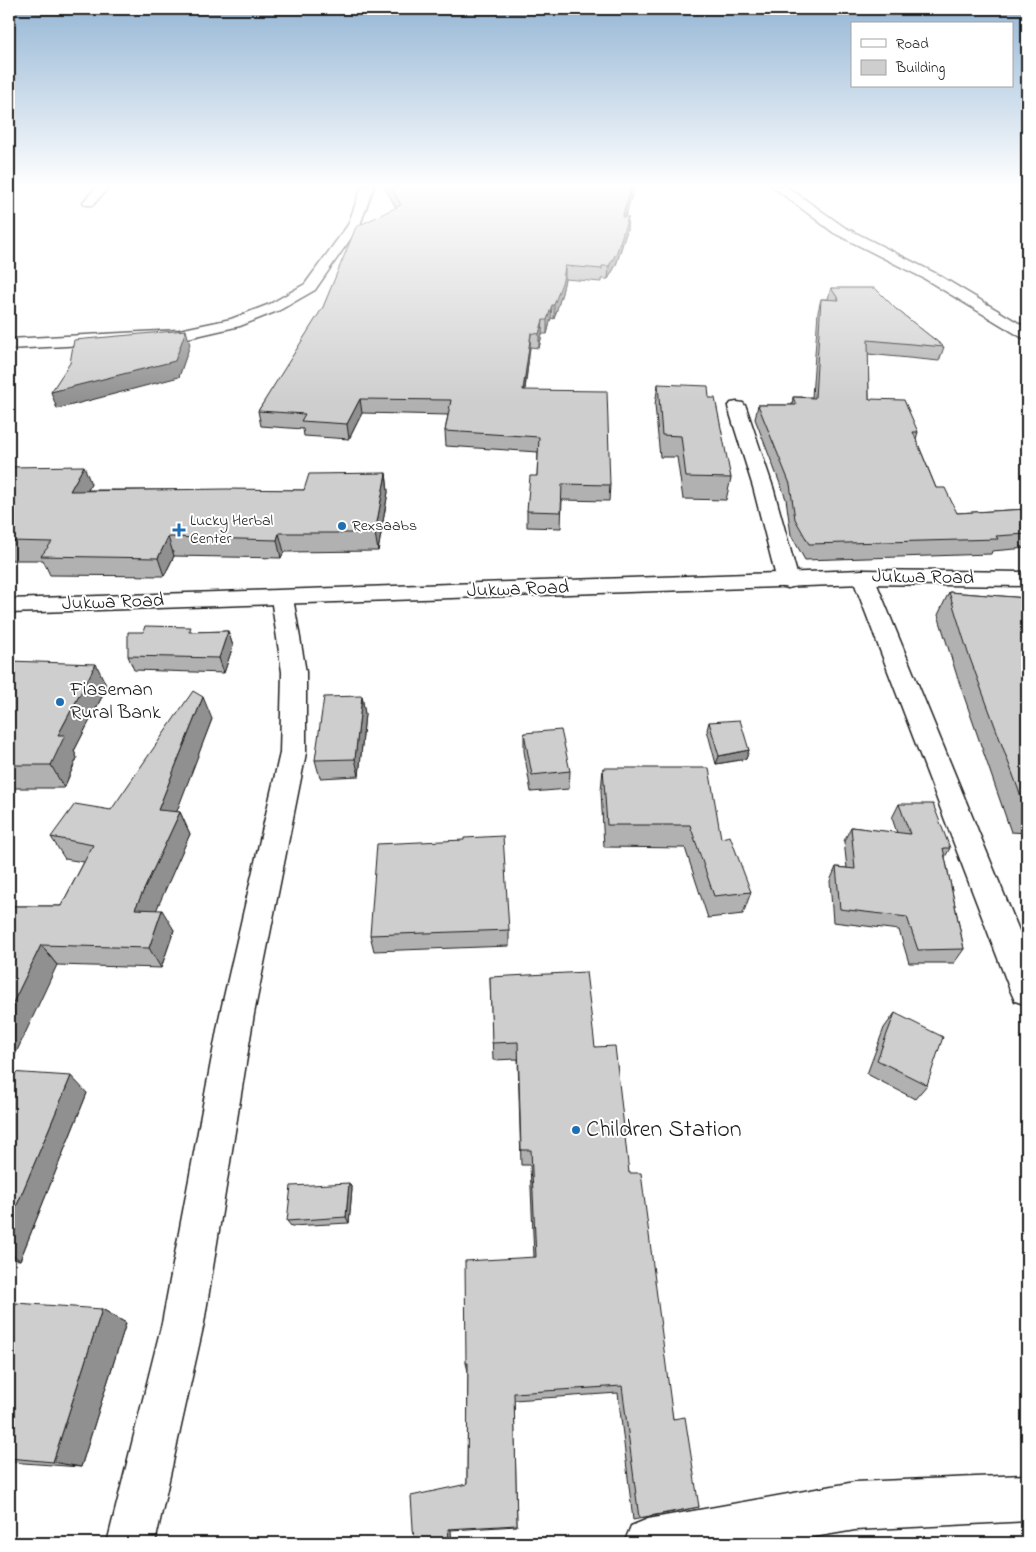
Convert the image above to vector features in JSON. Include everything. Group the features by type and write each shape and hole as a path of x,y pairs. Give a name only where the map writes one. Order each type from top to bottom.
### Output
{"street":[{"path":"9,344 179,335 235,323 275,307 310,287 330,258"},
{"path":"896,258 930,276 1027,334"},
{"path":"737,407 763,487 788,581"},
{"path":"862,578 1027,990"},
{"name":"Jukwa Road","path":"9,606 862,578 1027,579"},
{"path":"131,1543 183,1323 237,1014 293,753 294,672 282,598"},
{"path":"648,1543 855,1506 1027,1498"}],"building":[{"path":"343,258 613,258 609,266 602,266 602,269 565,266 563,280 547,320 543,320 539,334 531,333 523,390 607,391 610,485 562,484 561,512 527,511 530,476 537,476 539,437 445,431 451,400 360,399 347,424 301,421 305,414 258,411 323,307"},
{"path":"831,288 875,288 896,309 944,347 868,340 869,399 904,400 918,432 913,432 936,488 945,488 957,513 1027,509 1027,534 996,536 998,539 809,544 795,519 790,484 758,405 796,405 793,397 815,398 821,299 839,300"},
{"path":"186,330 175,361 51,392 70,363 74,340"},
{"path":"658,384 708,386 709,398 715,398 731,478 686,477 681,436 662,435"},
{"path":"84,466 70,491 304,490 309,474 386,473 375,533 279,533 277,540 168,537 158,558 41,556 52,542 9,541 9,467"},
{"path":"949,592 1027,598 1027,810 968,653"},
{"path":"145,626 191,627 189,632 228,631 219,658 128,656 128,632 143,632"},
{"path":"9,661 96,664 58,735 65,735 51,765 9,765"},
{"path":"193,691 203,697 158,810 180,812 135,909 162,910 149,948 41,945 9,1011 9,906 61,906 93,845 51,837 75,804 111,810"},
{"path":"362,696 355,759 315,760 324,697"},
{"path":"740,720 749,750 719,756 709,722"},
{"path":"561,730 570,771 532,775 524,733"},
{"path":"603,768 709,768 721,838 730,836 751,892 714,896 690,825 607,825"},
{"path":"899,804 933,804 950,848 943,848 964,949 918,950 907,917 840,909 836,867 855,869 851,827 910,834"},
{"path":"503,836 509,930 370,935 377,844 464,840 464,838"},
{"path":"586,972 595,1047 615,1046 629,1173 641,1173 673,1419 685,1417 699,1507 639,1518 622,1386 514,1393 517,1525 448,1529 449,1543 414,1543 411,1496 467,1484 468,1363 466,1363 465,1261 536,1257 531,1150 521,1150 518,1042 492,1043 490,977"},
{"path":"895,1013 943,1037 927,1085 877,1060"},
{"path":"9,1072 71,1076 9,1224"},
{"path":"349,1183 346,1217 287,1221 291,1186"},
{"path":"16,1303 102,1309 53,1462 9,1458 9,1323"}],"place":[{"name":"Rexsaabs","path":"342,526"},
{"name":"Lucky Herbal Center","path":"179,530"},
{"name":"Fiaseman Rural Bank","path":"60,702"},
{"name":"Children Station","path":"576,1130"}]}
